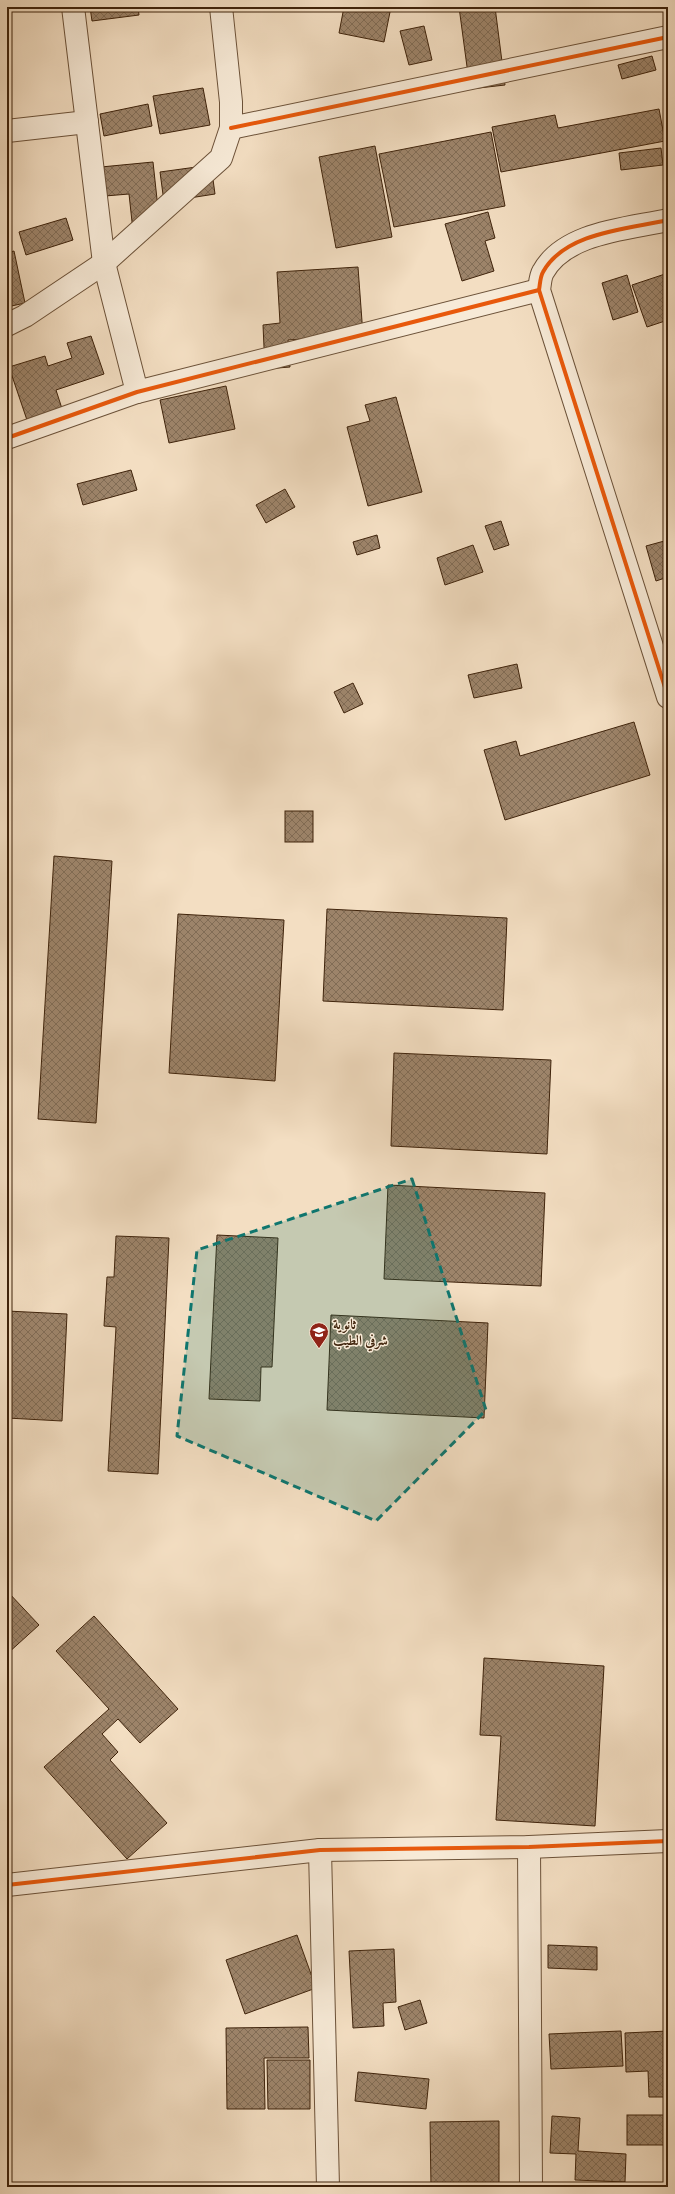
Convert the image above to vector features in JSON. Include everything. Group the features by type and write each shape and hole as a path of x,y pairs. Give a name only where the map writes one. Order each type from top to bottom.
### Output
{"street":[{"path":"73,7 104,263 137,392"},
{"path":"7,325 25,316 104,263 221,158 231,128 231,102 221,7"},
{"path":"231,128 668,37"},
{"path":"7,131 87,122"},
{"path":"668,220 580,239 562,250 542,272 539,290 668,697"},
{"path":"7,438 137,392 539,290"},
{"path":"7,1885 320,1850 529,1847 668,1841"},
{"path":"529,1847 531,2187"},
{"path":"320,1850 328,2187"}],"highlighted area":[{"path":"412,1179 486,1410 376,1521 177,1436 197,1250"}],"building":[{"path":"90,7 138,7 139,15 92,21"},
{"path":"344,7 391,7 384,42 339,33"},
{"path":"459,7 495,7 505,85 470,89"},
{"path":"424,26 432,60 409,65 400,31"},
{"path":"652,56 656,70 622,79 618,65"},
{"path":"203,88 210,125 160,134 153,96"},
{"path":"148,104 152,126 104,136 100,114"},
{"path":"659,109 665,141 501,172 492,127 555,115 558,128"},
{"path":"491,132 505,206 394,227 379,154"},
{"path":"375,146 392,237 336,248 319,157"},
{"path":"661,148 663,165 621,170 619,153"},
{"path":"153,162 160,227 133,231 129,194 105,196 101,167"},
{"path":"211,165 215,194 164,202 160,172"},
{"path":"488,212 495,238 485,241 494,271 462,281 445,224"},
{"path":"66,218 73,240 26,255 19,232"},
{"path":"14,251 25,303 7,307 7,253"},
{"path":"358,267 363,335 288,340 290,367 265,369 263,325 280,323 277,272"},
{"path":"668,273 668,320 647,327 632,285"},
{"path":"627,275 638,312 613,320 602,283"},
{"path":"91,336 104,374 56,390 65,418 30,429 9,367 45,356 48,366 72,358 67,343"},
{"path":"226,386 235,429 169,443 160,400"},
{"path":"396,397 422,492 368,506 347,427 370,421 365,405"},
{"path":"131,470 137,490 83,505 77,484"},
{"path":"285,489 295,507 266,523 256,505"},
{"path":"501,521 509,545 494,550 485,526"},
{"path":"377,535 380,548 357,555 353,542"},
{"path":"668,540 668,577 656,581 646,546"},
{"path":"473,545 483,572 445,585 437,558"},
{"path":"517,664 522,688 474,698 468,675"},
{"path":"353,683 363,704 344,713 334,692"},
{"path":"634,722 650,775 505,820 484,750 516,741 520,756"},
{"path":"285,811 313,811 313,842 285,842"},
{"path":"7,854 10,854 7,919"},
{"path":"54,856 112,861 96,1123 38,1119"},
{"path":"327,909 507,918 503,1010 323,1001"},
{"path":"178,914 284,920 275,1081 169,1073"},
{"path":"394,1053 551,1060 547,1154 391,1146"},
{"path":"388,1185 545,1193 541,1286 384,1279"},
{"path":"217,1235 278,1238 272,1367 261,1367 260,1401 209,1399"},
{"path":"116,1236 169,1238 158,1474 108,1471 116,1327 104,1326 107,1277 114,1277"},
{"path":"7,1311 67,1314 62,1421 7,1418"},
{"path":"331,1315 488,1323 484,1418 327,1410"},
{"path":"7,1591 39,1625 7,1654"},
{"path":"94,1616 178,1709 140,1743 118,1719 102,1734 118,1752 110,1760 167,1823 127,1859 44,1767 109,1709 56,1651"},
{"path":"484,1658 604,1666 595,1826 496,1820 501,1736 480,1735"},
{"path":"297,1935 316,1988 245,2014 226,1960"},
{"path":"548,1945 597,1947 597,1970 548,1968"},
{"path":"394,1949 396,2002 383,2003 384,2026 353,2028 349,1951"},
{"path":"420,2000 427,2023 405,2030 398,2007"},
{"path":"308,2027 309,2058 264,2058 265,2109 227,2109 226,2028"},
{"path":"621,2031 623,2066 551,2069 549,2034"},
{"path":"668,2031 668,2097 649,2097 648,2071 626,2072 625,2033"},
{"path":"267,2060 310,2060 310,2109 268,2109"},
{"path":"358,2072 429,2079 426,2109 355,2101"},
{"path":"627,2115 668,2115 668,2145 627,2145"},
{"path":"552,2116 580,2118 578,2151 626,2154 625,2182 575,2180 576,2154 550,2153"},
{"path":"499,2121 499,2187 431,2187 430,2122"}],"cycle path":[{"path":"231,128 668,37"},
{"path":"668,220 599,234 566,248 553,259 543,272 539,290 668,697"},
{"path":"7,438 137,392 539,290"},
{"path":"7,1885 320,1850 529,1847 668,1841"}],"place":[{"name":"ثانوية شرفي الطيب","path":"319,1349"}]}
